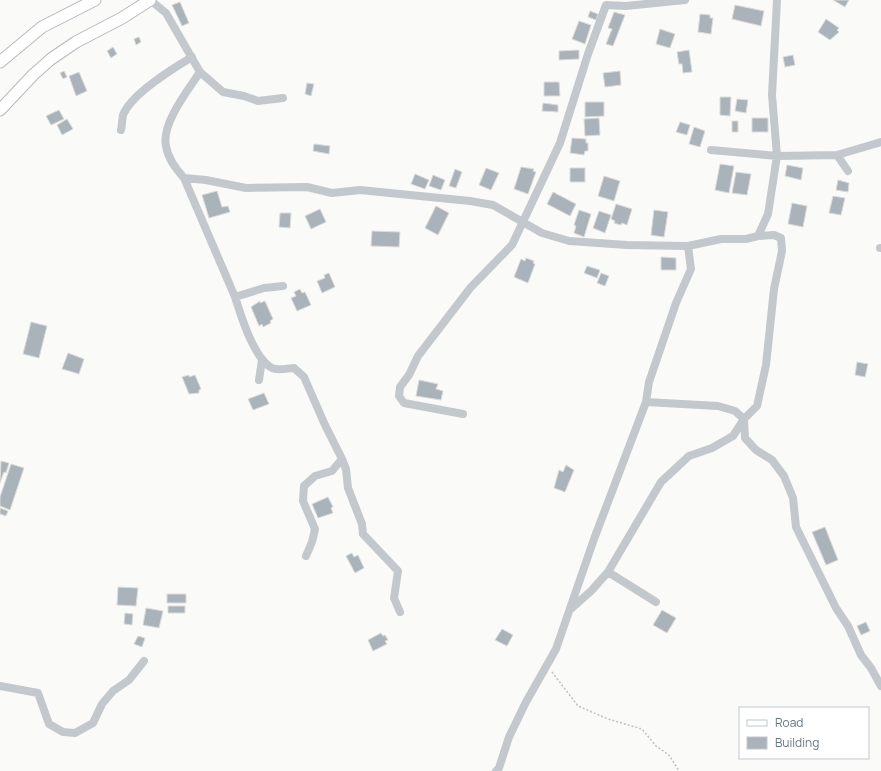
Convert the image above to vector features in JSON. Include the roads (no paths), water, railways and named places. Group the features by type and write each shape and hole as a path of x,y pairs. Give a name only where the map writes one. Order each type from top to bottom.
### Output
{"main road":[{"path":"0,62 42,27 94,0"},
{"path":"0,110 33,75 51,59 76,42 122,18 150,0"}],"street":[{"path":"150,0 166,13 200,72 223,92 244,96 258,101 283,98"},
{"path":"463,414 404,404 399,396 400,387 409,375 422,350 471,287 512,245 560,143 588,54 606,5 626,6 685,0"},
{"path":"758,236 768,214 777,156 772,95 777,0"},
{"path":"121,130 123,116 134,99 148,86 192,58"},
{"path":"200,72 173,114 166,131 165,146 172,163 184,178 197,206 235,297 242,318 262,360 273,369 294,368 304,377 346,469 348,488 362,524 363,534 398,571 394,598 400,612"},
{"path":"711,150 777,156 837,155 881,142"},
{"path":"837,155 848,170"},
{"path":"184,178 206,180 246,188 307,187 332,193 360,190 470,201 493,205 542,233 570,241 627,245 688,246 721,239 746,239 758,236 774,235 781,238 782,251 774,289 766,365 757,406 744,420 733,436 712,448 689,456 662,482 608,572 591,591 572,608"},
{"path":"496,771 499,768 509,737 526,702 556,649 572,608 594,539 646,402 649,382 676,303 691,269 688,246"},
{"path":"235,297 264,288 283,286"},
{"path":"259,380 262,360"},
{"path":"646,402 718,406 735,411 744,420 746,438 756,450 772,460 784,476 794,498 796,527 836,608 848,626 861,655 871,668 881,686"},
{"path":"306,556 312,542 314,529 303,501 304,486 315,476 332,471 342,459"},
{"path":"608,572 656,602"},
{"path":"0,686 38,693 49,724 63,732 75,733 93,723 102,704 113,691 129,680 144,661"}]}
